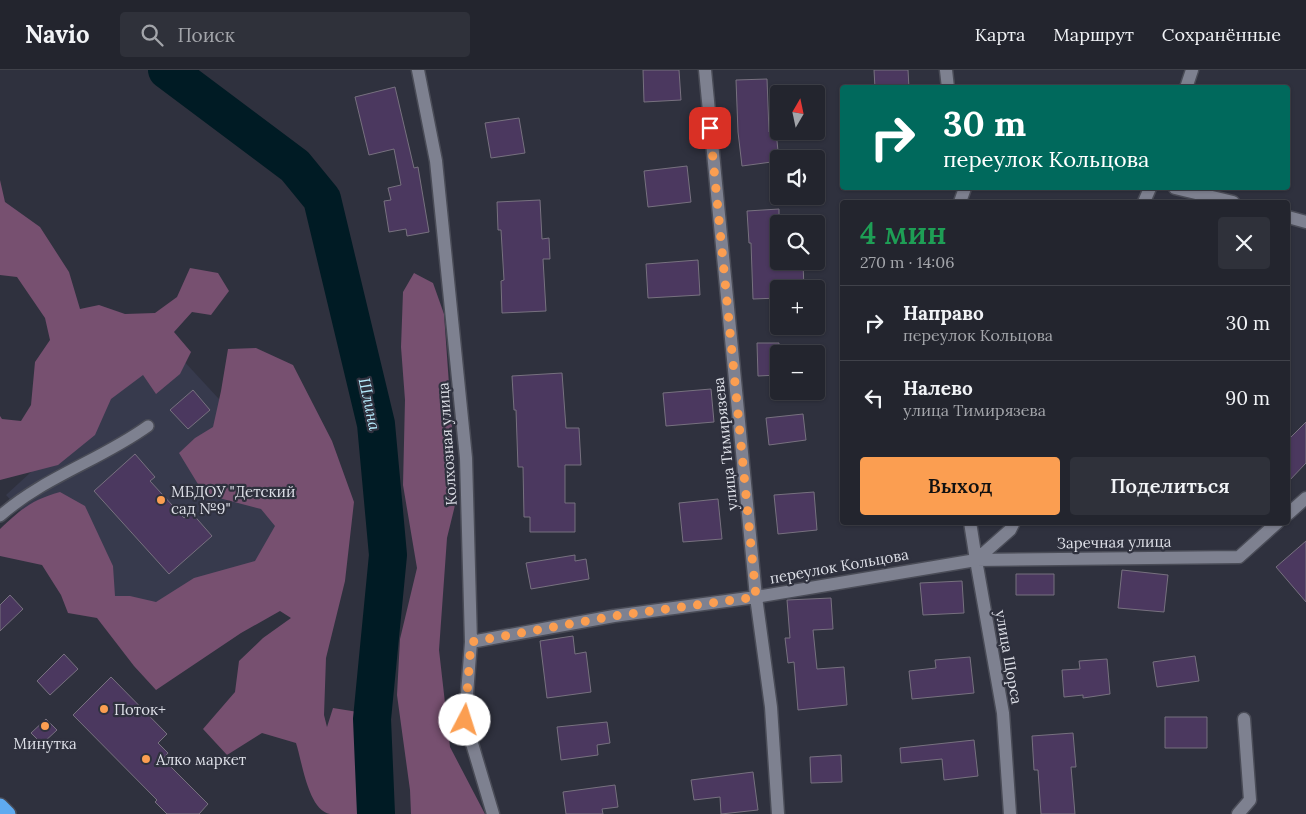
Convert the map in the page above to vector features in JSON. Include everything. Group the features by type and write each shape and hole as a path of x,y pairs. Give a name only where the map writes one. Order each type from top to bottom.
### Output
{"highway":[{"path":"0,806 8,814"}],"street":[{"name":"Колхозная улица","path":"418,70 436,161 466,458 471,642 465,720 493,814"},
{"name":"улица Тимирязева","path":"704,70 756,597 771,707 778,814"},
{"path":"946,70 948,85"},
{"path":"1187,85 1192,70"},
{"path":"1183,190 1225,200"},
{"path":"1290,218 1306,222"},
{"path":"1290,512 1306,498"},
{"path":"970,525 976,560"},
{"path":"976,560 1010,530 1012,525"},
{"name":"Заречная улица","path":"976,560 1239,557 1275,525"},
{"name":"переулок Кольцова","path":"471,642 614,616 756,597 976,560"},
{"name":"улица Щорса","path":"976,560 1003,714 1010,814"},
{"path":"1238,814 1250,800 1244,719"}],"lane":[{"path":"0,516 16,502 81,464 126,442 148,426"}],"shaded area":[{"path":"0,180 5,202 40,227 69,272 80,309 99,305 125,314 155,313 177,297 190,268 218,273 229,291 211,315 192,312 174,332 191,352 180,374 156,394 143,375 111,399 95,435 58,465 0,480 0,416 2,419 21,421 31,405 35,362 50,340 45,318 17,277 0,275"},
{"path":"414,273 433,283 444,314 457,497 447,538 439,650 450,747 485,814 411,814 410,790 397,695 400,639 417,568 403,485 405,400 401,347 403,292"},
{"name":"МБДОУ \"Детский сад №9\"","path":"169,345 317,505 154,655 6,495"},
{"path":"256,348 293,365 332,441 354,502 345,581 326,658 324,715 327,727 333,708 358,712 365,814 330,814 322,811 311,795 296,743 262,733 227,755 203,729 235,692 239,661 263,638 291,618 280,611 241,633 156,690 134,666 97,618 68,613 61,595 42,565 0,556 0,529 27,506 42,498 60,492 85,506 113,566 115,596 130,596 156,602 194,578 255,561 275,526 261,509 204,494 179,453 195,438 213,427 228,349"}],"building":[{"path":"643,70 679,70 681,100 644,102"},
{"path":"874,70 908,70 909,85 875,85"},
{"path":"767,79 770,140 777,140 778,150 770,150 770,162 742,166 738,132 736,80"},
{"path":"395,87 414,168 418,167 429,232 407,236 406,229 389,232 384,201 391,200 388,188 401,185 394,149 369,155 355,97"},
{"path":"519,118 525,153 491,158 485,123"},
{"path":"687,166 691,202 648,207 644,171"},
{"path":"540,200 542,239 549,238 550,259 543,259 546,311 502,313 501,281 504,280 501,230 498,230 497,202"},
{"path":"779,209 779,215 770,215 770,270 803,270 804,280 770,280 770,298 753,299 751,243 749,243 747,211"},
{"path":"698,260 700,295 648,298 646,264"},
{"path":"757,343 779,343 779,345 770,345 770,375 758,376"},
{"path":"562,373 566,428 579,428 581,465 565,465 565,503 575,503 575,532 530,532 530,517 524,517 523,467 518,467 516,410 514,410 512,376"},
{"path":"711,389 714,422 666,426 663,393"},
{"path":"193,390 210,410 188,429 170,410"},
{"path":"803,414 806,440 769,445 766,418"},
{"path":"1306,422 1306,463 1290,480 1290,438"},
{"path":"135,454 155,477 150,481 184,518 191,512 212,536 169,574 94,491"},
{"path":"814,492 817,530 778,534 774,495"},
{"path":"718,499 722,539 683,542 679,503"},
{"path":"1306,541 1306,602 1276,567"},
{"path":"575,555 575,561 586,559 589,579 531,589 526,563"},
{"path":"1122,570 1168,575 1164,612 1118,608"},
{"path":"1016,574 1054,574 1054,595 1016,595"},
{"path":"962,581 964,613 923,615 920,583"},
{"path":"10,595 23,609 0,631 0,605"},
{"path":"831,598 833,629 813,630 817,669 844,667 847,705 798,710 794,662 788,663 785,638 790,638 787,600"},
{"path":"573,636 575,654 586,652 591,692 547,698 540,641"},
{"path":"64,654 78,669 50,695 37,681"},
{"path":"1195,656 1199,681 1157,687 1153,662"},
{"path":"970,657 974,693 912,699 909,671 936,668 935,660"},
{"path":"1107,659 1110,694 1083,698 1083,695 1064,697 1062,670 1080,669 1079,661"},
{"path":"111,677 167,734 158,743 168,753 163,759 208,804 199,814 167,814 155,802 157,800 73,715"},
{"path":"1165,717 1207,717 1207,748 1165,748"},
{"path":"46,719 57,730 42,744 31,733"},
{"path":"607,722 610,743 597,745 598,755 561,760 557,727"},
{"path":"1073,733 1076,767 1071,767 1075,814 1041,814 1038,770 1034,770 1032,736"},
{"path":"974,740 978,776 944,780 942,759 901,763 900,748"},
{"path":"841,755 842,782 811,783 810,757"},
{"path":"753,772 758,810 721,814 720,797 694,800 691,780"},
{"path":"615,785 618,807 602,809 603,814 566,814 563,792"}],"waterway":[{"name":"Шлина","path":"167,70 295,166 322,199 376,424 388,555 372,719 376,814"}],"place":[{"name":"МБДОУ \"Детский сад №9\"","path":"161,500"},
{"name":"Поток+","path":"104,709"},
{"name":"Минутка","path":"45,726"},
{"name":"Алко маркет","path":"146,759"}],"route":[{"path":"465,720 471,642 614,616 756,597 710,128"}]}
